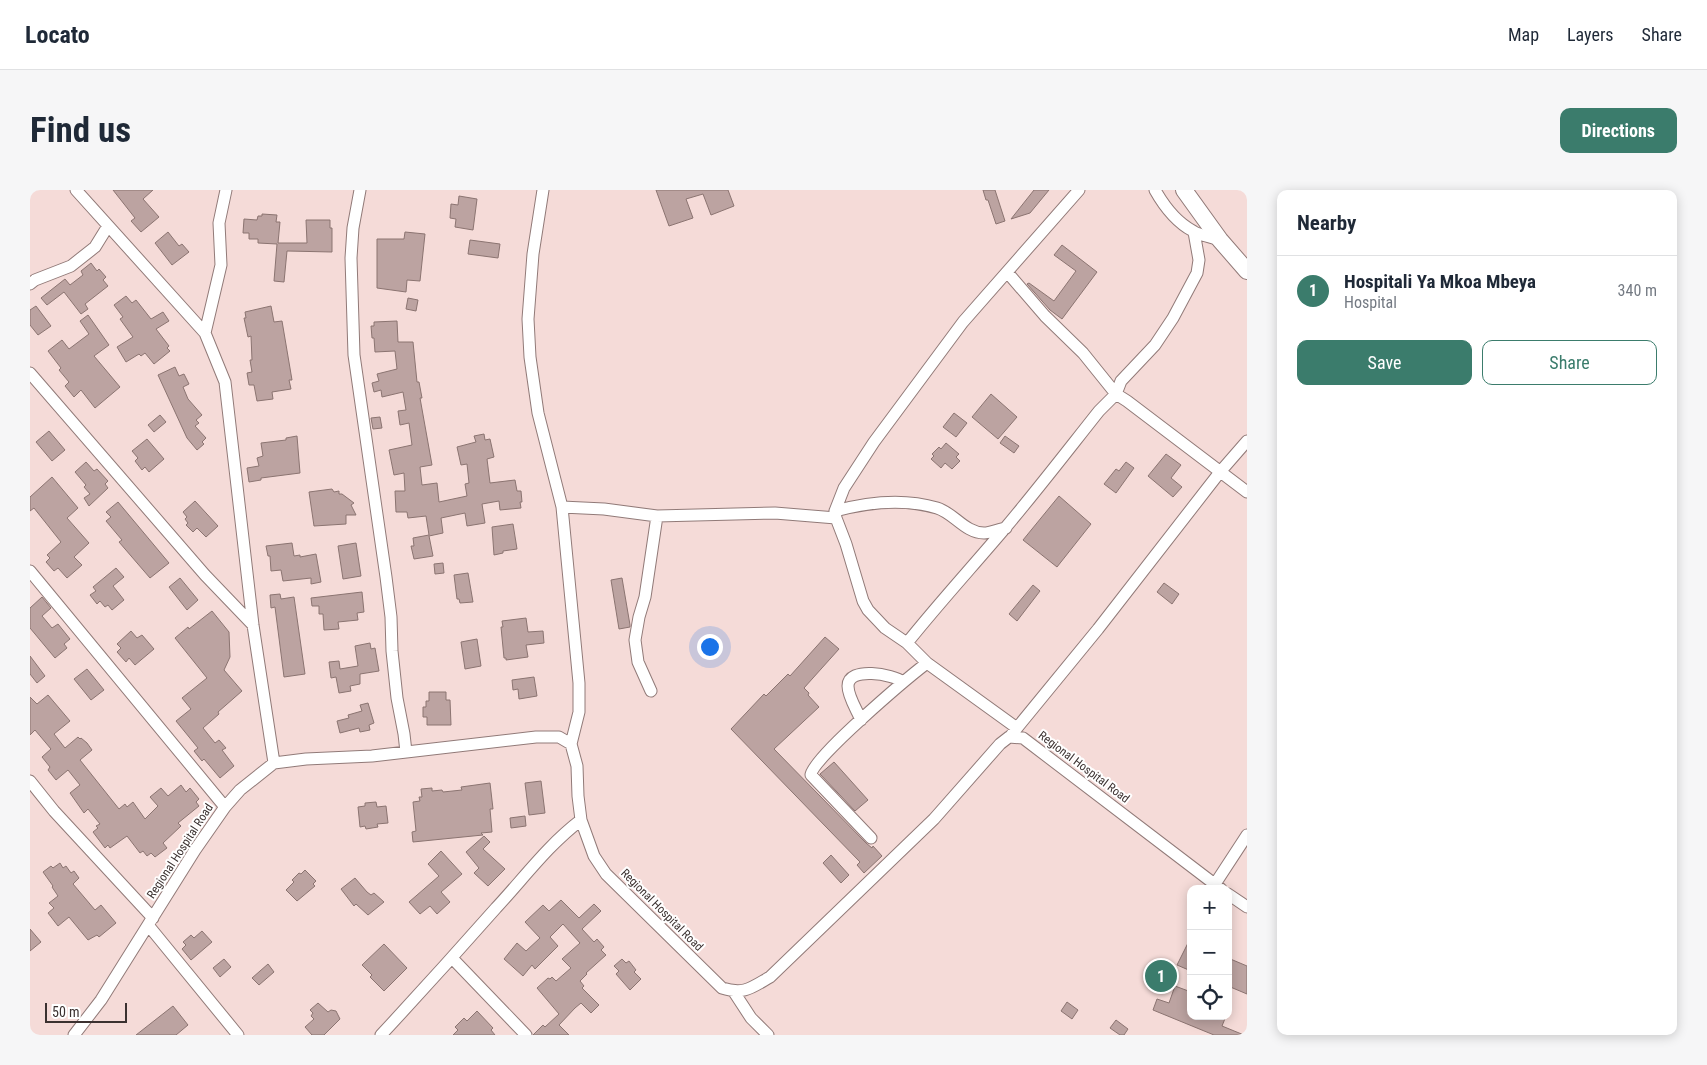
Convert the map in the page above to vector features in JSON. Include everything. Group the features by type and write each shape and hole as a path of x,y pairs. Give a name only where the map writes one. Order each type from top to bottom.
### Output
{"highway":[{"path":"1184,190 1220,240 1247,271"}],"street":[{"path":"76,190 205,333 225,382 253,625 274,763 306,759 372,756 536,737 559,737 572,744 579,712 579,683 562,507 538,413 529,347 528,319 533,254 543,190"},
{"path":"205,333 221,264 219,223 226,190"},
{"path":"360,190 353,228 351,258 354,355 386,578 397,698 406,752"},
{"path":"836,514 844,488 874,442 963,322 1079,190"},
{"path":"1155,190 1169,211 1194,232 1220,240"},
{"path":"30,284 71,266 95,247 108,226"},
{"path":"907,643 940,602 1006,528 1099,411 1116,394 1121,381 1155,345 1173,318 1197,273 1199,260 1194,232"},
{"path":"1007,272 1044,316 1083,353 1116,394 1127,400 1247,492"},
{"path":"30,373 205,574 253,625"},
{"path":"768,1035 751,1018 734,992 748,990 770,977 934,819 1000,744 1013,733 1098,629 1220,472 1247,441"},
{"path":"562,507 604,509 657,516 775,513 836,514 860,504 889,502 925,504 941,509 970,530 984,533 1006,528"},
{"name":"Regional Hospital Road","path":"836,514 865,606 885,628 907,643 928,663 1013,733 1217,885"},
{"path":"651,691 638,662 636,640 639,617 645,597 657,516"},
{"path":"30,571 225,807"},
{"path":"870,838 811,775 811,770 821,757 861,720 903,682 928,663"},
{"path":"861,720 848,686 850,679 856,674 880,674 898,678 903,682"},
{"name":"Regional Hospital Road","path":"572,744 577,766 581,820 594,856 606,874 626,895 722,988 734,992"},
{"name":"Regional Hospital Road","path":"74,1035 101,1000 195,850 225,807 240,790 274,763"},
{"path":"30,781 150,922 238,1035"},
{"path":"381,1035 452,958 546,850 581,820"},
{"path":"1219,885 1247,835"},
{"path":"1232,897 1247,907"},
{"path":"452,958 526,1035"}],"building":[{"path":"113,190 153,190 143,199 159,217 141,232 131,221 135,218"},
{"path":"656,190 728,190 734,206 711,215 703,194 686,199 693,218 669,226"},
{"path":"983,190 995,190 1005,221 996,224"},
{"path":"1034,190 1049,190 1030,213 1011,219"},
{"path":"459,196 477,199 473,230 455,227 456,219 450,218 451,204 458,205"},
{"path":"262,214 277,215 276,222 280,222 278,243 307,243 306,220 330,220 332,252 287,251 284,282 274,281 277,244 258,243 258,239 249,239 249,233 243,233 244,219 257,220 258,216 262,216"},
{"path":"168,232 179,246 182,244 189,252 172,265 155,243"},
{"path":"405,232 425,234 420,281 407,280 406,292 377,288 377,239 404,239"},
{"path":"470,240 500,244 498,258 468,254"},
{"path":"1062,245 1097,272 1062,319 1050,310 1027,284 1029,283 1054,301 1076,271 1054,255"},
{"path":"91,263 97,271 99,269 106,277 103,280 108,286 85,304 88,309 81,314 64,292 47,305 41,298 65,279 70,285 83,275 81,271"},
{"path":"126,296 132,303 136,300 151,319 163,312 169,321 156,329 169,346 167,348 170,351 154,364 145,353 141,356 139,354 126,362 117,347 133,337 120,319 123,317 114,305"},
{"path":"408,298 418,300 416,311 406,309"},
{"path":"36,306 51,326 38,335 30,325 30,310"},
{"path":"271,306 274,322 282,321 292,380 289,380 291,389 272,392 273,399 257,401 254,385 249,385 247,373 252,372 250,360 252,360 251,336 248,337 244,318 246,318 245,312"},
{"path":"88,315 109,345 94,356 120,387 95,408 81,390 74,397 65,386 69,382 59,370 61,368 48,351 62,340 69,349 89,334 80,321"},
{"path":"397,321 398,342 413,342 417,382 419,382 422,398 420,398 432,465 420,467 422,485 437,483 439,502 467,496 465,484 469,483 467,464 461,465 457,447 476,442 474,436 484,434 485,440 490,439 494,457 487,459 490,483 515,480 517,491 521,491 522,502 520,502 521,508 500,510 499,501 482,504 485,523 467,526 465,513 441,518 443,533 429,536 433,556 414,559 411,546 414,546 413,538 429,535 426,516 408,518 407,512 396,512 395,491 405,491 404,473 394,475 389,450 412,445 409,423 400,425 398,411 406,410 403,392 382,397 381,390 374,392 372,383 379,381 377,374 397,369 395,351 375,352 371,326 374,326 374,322"},
{"path":"175,367 179,376 184,374 189,384 183,387 188,399 202,415 196,420 199,423 195,426 206,438 202,442 204,444 197,450 187,438 158,375"},
{"path":"991,394 1017,417 998,439 972,417"},
{"path":"954,413 967,423 956,437 943,427"},
{"path":"160,415 166,422 154,432 148,425"},
{"path":"380,417 382,428 373,429 371,418"},
{"path":"49,431 65,450 52,461 36,442"},
{"path":"297,436 300,473 261,478 261,480 249,482 247,468 259,466 257,458 263,456 261,443 286,440 286,438"},
{"path":"1005,436 1019,446 1014,453 1000,443"},
{"path":"147,439 164,459 149,472 145,467 142,470 135,461 138,458 132,451"},
{"path":"946,443 959,454 956,457 960,461 952,469 945,463 941,468 931,459 934,456 932,454 939,447 941,449"},
{"path":"1166,454 1181,465 1171,478 1182,487 1173,497 1148,476"},
{"path":"86,462 94,471 97,469 108,481 105,484 108,488 89,506 84,498 90,494 84,487 86,485 75,472"},
{"path":"1126,462 1134,468 1116,493 1104,484 1116,469 1119,471"},
{"path":"52,477 78,508 67,518 89,543 74,557 82,565 67,578 58,568 54,571 46,562 50,558 47,555 61,542 34,508 30,511 30,497"},
{"path":"332,489 334,492 339,491 339,494 342,494 354,503 351,505 356,515 346,515 346,524 314,526 309,492"},
{"path":"1059,496 1091,524 1057,567 1023,540"},
{"path":"195,501 218,526 206,537 197,528 193,532 186,525 188,523 185,519 187,517 183,512"},
{"path":"118,502 169,563 150,578 119,542 122,540 106,521 111,517 106,512"},
{"path":"513,524 517,549 503,551 503,553 494,555 492,527"},
{"path":"292,543 294,556 300,555 300,557 316,554 321,582 311,584 311,578 283,581 281,570 271,571 270,556 268,556 266,546"},
{"path":"356,543 361,576 343,579 338,546"},
{"path":"443,563 444,573 435,574 434,564"},
{"path":"116,568 124,577 113,586 124,600 112,610 108,605 105,607 100,601 97,604 90,595 96,591 93,587"},
{"path":"468,573 473,602 460,603 459,599 457,599 454,575"},
{"path":"180,578 198,600 187,610 169,587"},
{"path":"622,578 630,627 619,629 611,580"},
{"path":"1164,583 1179,594 1172,604 1157,592"},
{"path":"1033,585 1040,591 1017,621 1009,614"},
{"path":"362,592 364,612 357,613 358,620 338,622 339,629 324,630 323,614 319,614 319,606 312,606 311,598"},
{"path":"280,594 281,599 294,597 305,674 284,677 275,607 271,608 270,595"},
{"path":"42,597 51,608 42,616 52,628 58,624 70,639 64,644 67,648 55,658 30,628 30,608"},
{"path":"212,611 229,632 230,657 224,670 242,691 203,728 215,743 219,740 226,748 222,750 234,766 220,778 204,759 202,761 194,751 198,748 176,721 191,709 182,698 207,678 175,638"},
{"path":"526,618 528,632 543,631 544,643 526,645 528,657 506,660 504,658 502,621"},
{"path":"131,631 137,638 142,635 154,649 135,665 129,658 126,662 117,652 121,648 117,644"},
{"path":"825,637 839,649 804,688 819,707 774,749 866,843 872,848 873,846 882,856 864,873 857,865 860,862 731,729 764,694 766,696 788,674 790,676"},
{"path":"477,639 481,666 465,669 461,642"},
{"path":"370,643 371,649 375,648 379,671 360,674 360,684 350,686 351,691 339,693 336,677 331,678 329,662 339,661 340,669 358,666 355,646"},
{"path":"30,656 45,676 37,683 30,674"},
{"path":"87,669 104,690 91,700 74,679"},
{"path":"534,677 537,696 519,699 518,689 513,690 512,680"},
{"path":"429,692 446,692 446,700 450,700 451,725 427,725 427,717 423,717 423,707 426,707 426,701 429,701"},
{"path":"48,695 70,721 54,734 65,748 78,737 87,743 92,750 80,760 119,809 125,804 127,807 133,802 145,819 158,806 150,797 161,788 168,796 181,785 186,792 190,788 199,799 196,802 199,806 178,823 181,826 163,843 167,848 155,857 151,853 147,856 143,851 140,853 127,836 110,848 108,845 105,848 93,832 98,828 96,826 100,824 88,809 84,813 70,793 80,785 68,770 56,780 48,770 50,767 42,757 51,749 35,730 30,735 30,697 37,704"},
{"path":"368,703 374,723 369,725 370,730 360,732 359,728 340,733 337,721 349,718 348,715 362,711 360,705"},
{"path":"834,762 868,800 855,811 820,774"},
{"path":"541,781 545,813 529,815 525,783"},
{"path":"490,783 493,809 490,809 492,832 481,833 483,835 413,842 412,832 416,831 413,802 420,801 419,797 422,797 421,789 432,788 432,791 442,790 443,792 462,790 461,787"},
{"path":"376,802 377,807 386,806 388,823 377,824 378,827 366,829 365,826 360,827 358,807 365,806 365,803"},
{"path":"525,816 526,826 511,828 510,818"},
{"path":"484,836 490,842 483,849 505,869 488,886 474,873 479,868 466,852"},
{"path":"441,851 462,874 441,892 450,902 437,914 430,906 420,914 409,902 439,876 428,864"},
{"path":"831,855 849,875 841,883 823,863"},
{"path":"60,863 63,868 66,866 71,873 74,871 79,878 73,884 95,910 101,905 116,923 99,937 97,935 88,940 69,917 58,926 48,913 54,908 49,903 58,896 43,872 51,866 53,868"},
{"path":"305,870 316,881 313,884 315,886 297,901 286,890 294,882 292,880"},
{"path":"355,878 367,892 371,895 374,893 384,902 368,915 356,904 354,906 341,889"},
{"path":"561,900 579,918 594,904 601,911 582,929 594,942 597,939 604,947 601,950 606,955 580,981 584,986 582,988 599,1005 591,1013 581,1003 575,1008 559,1025 569,1035 533,1035 559,1014 537,988 548,978 552,977 556,981 571,968 562,959 580,943 563,924 550,937 558,946 535,969 532,965 523,976 504,959 517,943 526,951 540,938 525,922 543,905 549,911"},
{"path":"30,929 41,942 30,951"},
{"path":"202,931 212,942 191,960 182,949 186,945 183,942 191,935 194,938"},
{"path":"384,944 407,968 384,991 370,977 372,975 362,965"},
{"path":"1187,945 1187,969 1177,965"},
{"path":"224,959 231,967 220,977 213,968"},
{"path":"622,959 626,963 629,961 636,970 634,972 641,979 630,990 616,974 619,971 614,966"},
{"path":"1232,960 1247,966 1247,994 1232,988"},
{"path":"268,964 274,972 259,985 252,978"},
{"path":"1175,986 1187,990 1187,1020 1224,1020 1222,1026 1244,1035 1214,1035 1153,1010 1157,999 1169,1003"},
{"path":"1067,1002 1078,1010 1072,1019 1061,1011"},
{"path":"318,1003 328,1012 331,1010 336,1011 340,1019 324,1035 312,1035 305,1027 314,1019 311,1016 313,1013 310,1010"},
{"path":"173,1006 188,1025 176,1035 136,1035"},
{"path":"477,1011 493,1028 491,1030 495,1035 453,1035 458,1030 455,1027 464,1018 467,1021"},
{"path":"1116,1020 1128,1029 1124,1035 1120,1035 1110,1028"}],"place":[{"name":"Hospitali Ya Mkoa Mbeya","path":"1161,976"}]}
